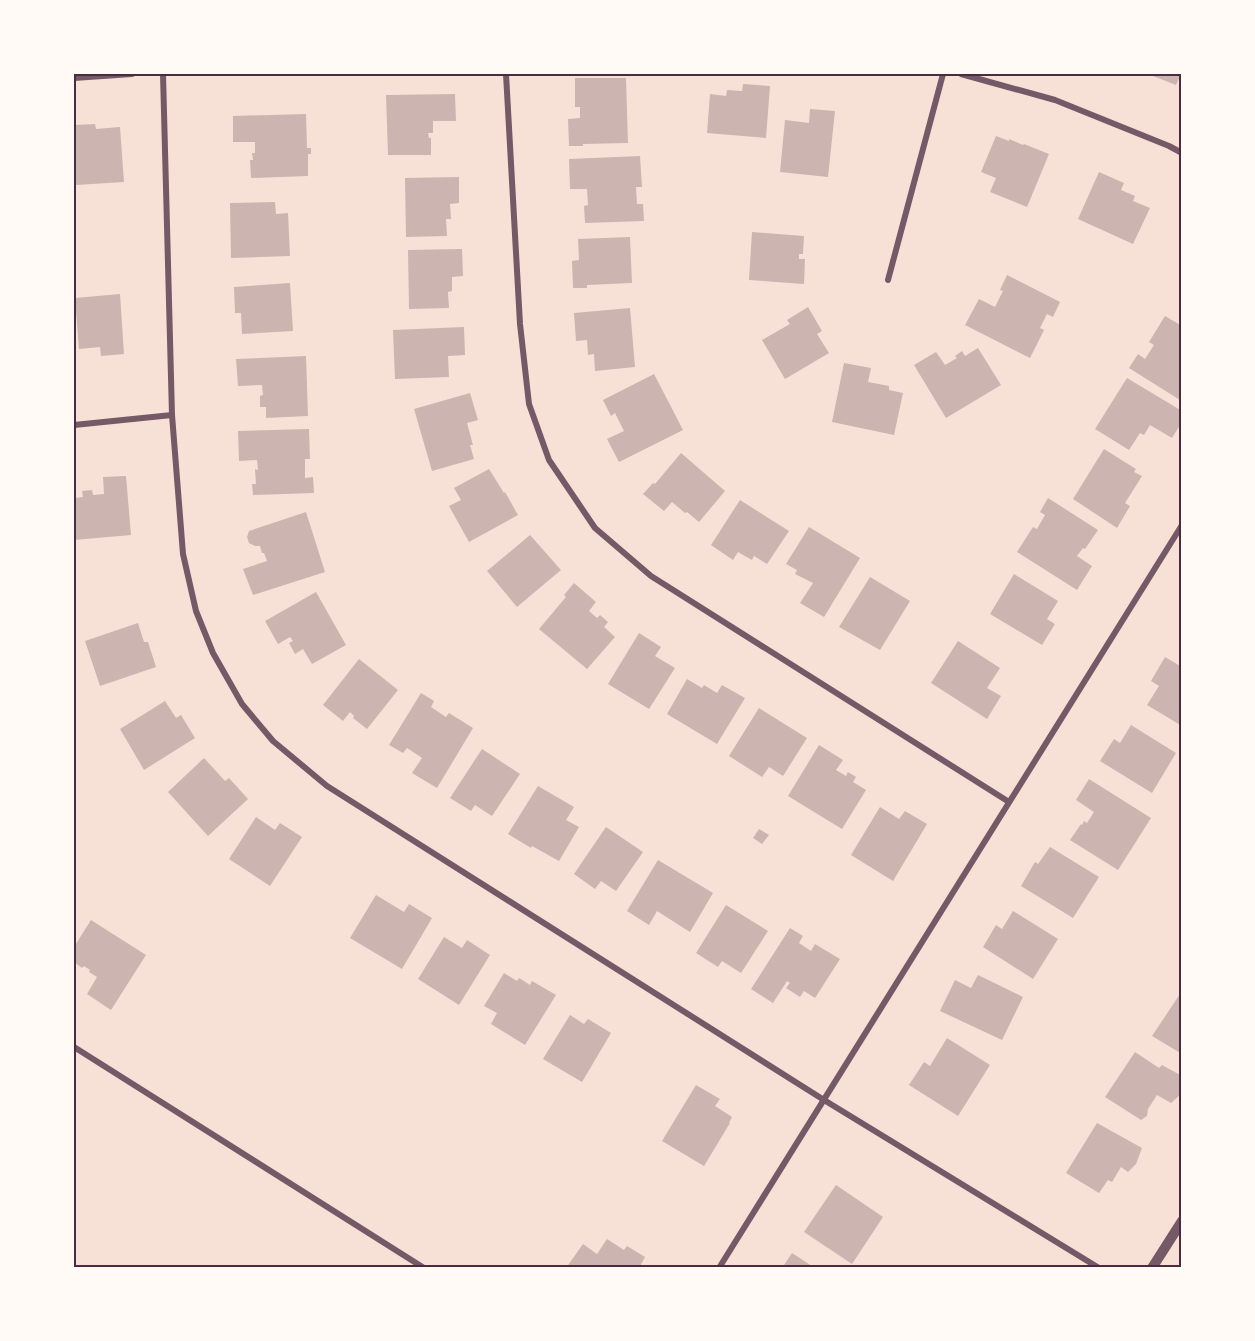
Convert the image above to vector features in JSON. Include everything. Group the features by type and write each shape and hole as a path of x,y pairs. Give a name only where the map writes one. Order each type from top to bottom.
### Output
{"street":[{"path":"74,78 132,74"},
{"path":"163,74 172,415 183,554 196,611 213,653 242,704 273,741 327,786 824,1100 1099,1268"},
{"path":"506,74 520,324 529,404 549,460 595,528 651,576 1009,802"},
{"path":"888,280 943,74"},
{"path":"961,74 1055,100 1182,153"},
{"path":"74,425 172,415"},
{"path":"719,1268 1182,525"},
{"path":"74,1047 424,1268"},
{"path":"1152,1268 1182,1221"}],"building":[{"path":"1148,74 1181,74 1176,85"},
{"path":"575,78 626,78 628,143 569,146 568,119 580,118 580,107 575,107"},
{"path":"743,84 770,86 766,138 707,133 710,94 726,96 727,90 742,91"},
{"path":"455,94 456,121 433,121 433,133 428,133 431,138 431,155 388,155 386,95"},
{"path":"810,109 835,111 828,177 780,172 785,120 809,123"},
{"path":"306,114 307,148 311,148 311,154 308,154 308,176 251,178 250,160 253,160 252,153 255,153 255,142 233,142 233,116"},
{"path":"95,124 96,129 120,127 124,182 76,185 74,125"},
{"path":"996,136 1049,154 1027,207 990,192 996,178 981,172"},
{"path":"640,156 642,187 636,187 637,204 643,204 644,221 585,223 584,206 588,205 587,189 570,189 569,159"},
{"path":"1099,172 1124,183 1121,190 1135,196 1133,201 1150,208 1133,244 1078,219"},
{"path":"459,177 459,203 450,204 451,219 446,219 447,236 406,237 405,178"},
{"path":"275,202 276,214 288,213 290,256 231,258 230,203"},
{"path":"752,232 804,236 803,254 799,254 799,259 805,259 804,284 749,280"},
{"path":"630,237 632,283 587,285 587,288 573,288 572,261 579,260 578,239"},
{"path":"462,249 463,276 452,277 452,291 448,292 449,308 409,309 408,250"},
{"path":"1007,275 1060,302 1053,317 1047,314 1040,328 1044,330 1030,358 965,325 979,299 995,307 1003,291 1000,290"},
{"path":"290,283 293,331 242,334 241,313 235,313 234,287"},
{"path":"120,294 124,354 101,356 100,347 79,349 75,298"},
{"path":"808,307 822,331 817,334 829,353 785,379 762,340 790,324 787,320"},
{"path":"630,308 635,367 595,371 594,354 588,355 587,340 576,341 574,313"},
{"path":"1165,316 1182,326 1182,398 1180,400 1129,368 1138,354 1145,359 1154,345 1149,342"},
{"path":"464,327 465,355 448,356 449,377 395,379 393,330"},
{"path":"978,348 1001,385 946,418 914,365 936,352 945,365 957,358 955,356 962,351 965,356"},
{"path":"306,356 308,416 266,418 266,407 260,407 260,396 263,395 262,385 238,386 236,359"},
{"path":"844,363 871,368 868,382 889,386 889,390 903,393 894,435 832,422"},
{"path":"654,374 683,430 619,462 607,439 624,431 615,413 611,416 603,400"},
{"path":"1127,378 1182,411 1182,422 1172,438 1150,425 1144,435 1140,433 1129,450 1095,429"},
{"path":"470,393 478,420 467,423 474,459 432,471 414,409"},
{"path":"309,429 310,459 305,459 305,478 313,477 314,493 253,495 252,484 256,484 257,460 239,461 238,431"},
{"path":"1104,449 1136,469 1134,472 1142,476 1125,503 1130,506 1117,528 1073,499"},
{"path":"681,453 725,491 699,522 672,502 664,511 643,494 653,483 655,484"},
{"path":"489,469 518,515 469,542 449,506 461,500 454,488"},
{"path":"126,476 131,535 74,540 74,498 83,497 82,491 92,490 93,495 104,494 103,477"},
{"path":"1048,498 1098,530 1085,549 1083,548 1077,556 1092,566 1077,590 1017,552 1033,527 1037,529 1045,515 1040,512"},
{"path":"740,500 789,531 767,564 754,556 752,560 738,552 733,560 711,545"},
{"path":"306,512 325,572 253,595 243,569 267,561 260,546 249,543 247,537 249,531"},
{"path":"809,527 860,558 824,617 800,603 813,583 795,574 797,570 786,564"},
{"path":"530,535 561,570 517,607 487,571"},
{"path":"1014,574 1058,601 1047,619 1055,624 1042,645 990,614"},
{"path":"870,577 910,601 880,650 839,627"},
{"path":"574,583 596,602 589,611 597,618 600,615 608,622 604,627 615,637 587,669 539,629 566,597 564,595"},
{"path":"316,592 346,645 312,664 303,649 295,654 289,643 293,641 290,637 278,644 265,621"},
{"path":"138,623 144,642 148,642 156,667 100,686 85,641"},
{"path":"639,633 661,647 655,656 675,668 649,709 608,684"},
{"path":"958,641 1000,668 987,688 1001,696 987,719 931,683"},
{"path":"1165,657 1182,667 1182,726 1147,705 1159,686 1151,681"},
{"path":"359,659 398,690 367,729 353,718 350,712 343,721 323,705"},
{"path":"687,679 702,688 704,685 717,693 722,685 745,698 717,744 667,714"},
{"path":"421,693 434,701 431,707 446,717 449,713 473,728 437,788 412,773 422,758 407,748 403,753 389,745"},
{"path":"165,701 176,718 181,715 195,738 144,770 120,729"},
{"path":"759,708 807,738 783,776 769,767 762,777 729,756"},
{"path":"1131,725 1176,753 1152,793 1100,761 1114,739 1120,743"},
{"path":"819,745 843,760 836,770 846,776 848,772 856,777 853,782 866,790 842,829 788,796"},
{"path":"482,749 520,774 492,816 475,805 471,811 450,798"},
{"path":"204,758 225,781 229,778 248,799 208,836 168,792"},
{"path":"1089,779 1151,818 1118,870 1070,840 1081,824 1084,821 1087,823 1094,812 1076,800"},
{"path":"538,786 574,807 566,820 579,827 559,861 508,834"},
{"path":"880,807 899,819 905,811 927,824 893,881 851,855"},
{"path":"256,817 275,830 280,823 302,837 270,886 229,859"},
{"path":"606,827 643,852 616,891 601,881 595,889 574,874"},
{"path":"759,829 769,835 762,844 753,838"},
{"path":"1050,847 1099,877 1073,918 1021,886 1035,862 1038,864"},
{"path":"658,860 713,893 690,932 657,911 649,925 627,911"},
{"path":"376,895 404,912 409,904 432,918 402,969 350,938"},
{"path":"726,905 768,931 741,973 722,961 718,967 696,953"},
{"path":"1013,911 1058,939 1033,979 983,947 996,925 1002,929"},
{"path":"91,920 146,955 111,1010 87,994 97,977 84,966 82,968 74,962 74,947"},
{"path":"790,928 803,936 799,943 811,951 815,944 840,959 815,998 804,991 800,997 786,988 790,983 787,981 773,1003 751,989"},
{"path":"444,937 462,948 467,940 490,955 459,1005 418,979"},
{"path":"504,973 517,981 519,978 530,985 532,981 556,995 525,1045 491,1024 497,1013 484,1006"},
{"path":"978,975 1023,997 1002,1040 940,1011 955,980 971,988"},
{"path":"1182,991 1182,1054 1152,1036"},
{"path":"570,1015 584,1024 588,1019 611,1033 582,1082 543,1059"},
{"path":"947,1038 990,1065 958,1116 909,1085 924,1062 930,1066"},
{"path":"1135,1052 1159,1068 1162,1065 1182,1076 1181,1094 1171,1103 1157,1095 1148,1109 1147,1116 1141,1120 1105,1097"},
{"path":"696,1085 720,1099 715,1106 732,1117 704,1166 662,1141"},
{"path":"1097,1123 1142,1148 1136,1164 1128,1172 1121,1167 1112,1182 1108,1180 1099,1193 1066,1173"},
{"path":"836,1185 883,1217 852,1264 804,1232"},
{"path":"607,1239 624,1250 627,1246 645,1257 639,1268 566,1268 583,1244 597,1254"},
{"path":"792,1253 815,1268 782,1268"}]}
